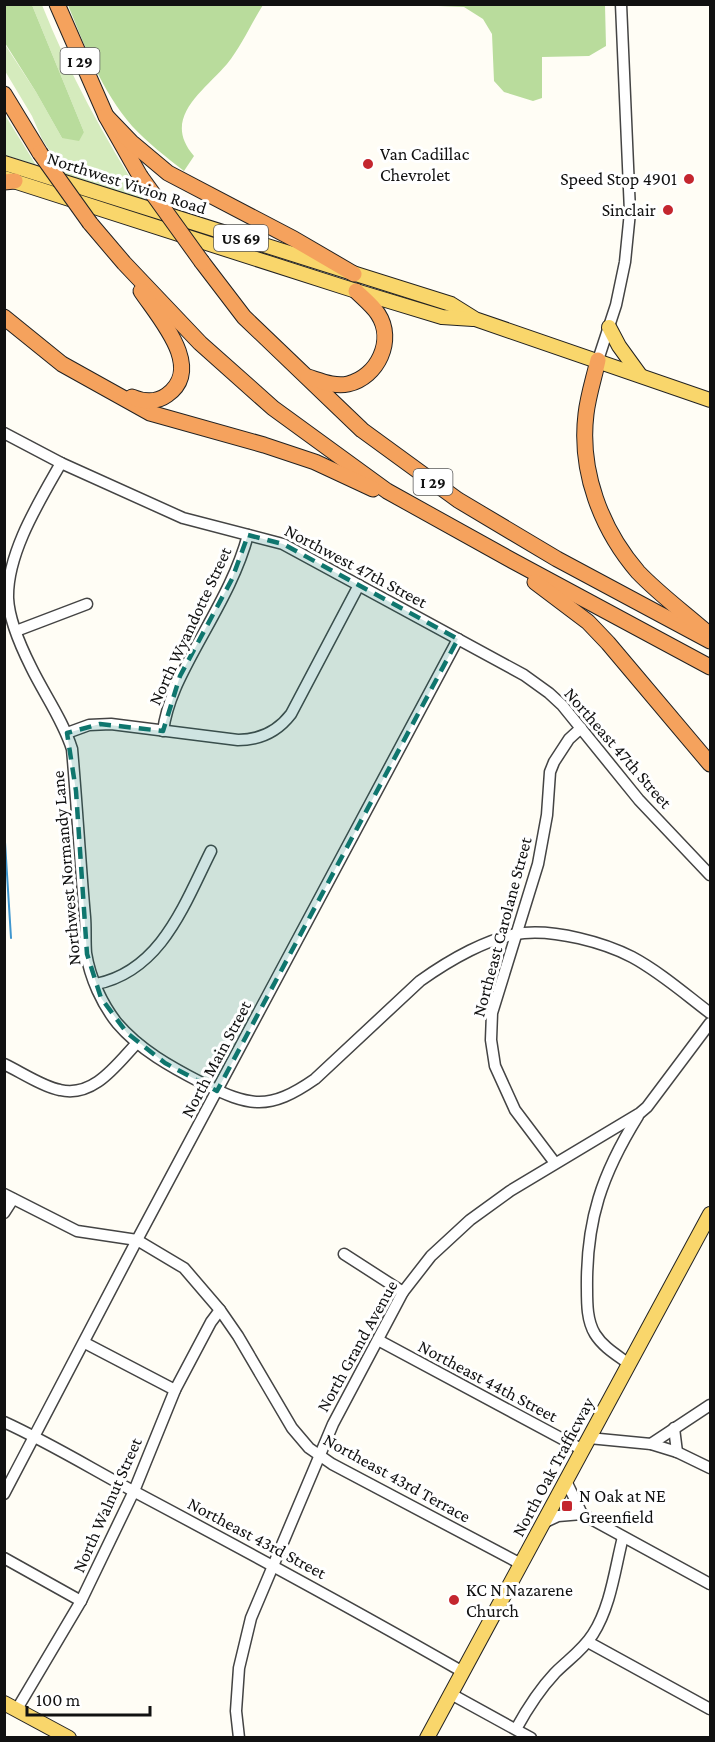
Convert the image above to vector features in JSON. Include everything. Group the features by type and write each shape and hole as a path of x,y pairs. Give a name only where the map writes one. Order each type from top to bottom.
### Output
{"highway":[{"name":"I 29","path":"57,4 106,116 140,176 244,317 303,375 362,430 458,500 557,558 711,641"},
{"name":"I 29","path":"4,94 40,153 90,223 124,263 200,343 273,408 387,490 711,668"},
{"path":"106,116 131,142 168,173 294,239 354,274"},
{"path":"4,308 46,344 90,375 133,398 142,401 159,401 179,382 183,368 180,352 124,263"},
{"path":"303,375 331,384 347,384 361,380 379,361 383,350 384,326 378,313 356,291"},
{"path":"4,317 62,364 150,413 315,462 433,517"},
{"path":"598,360 586,413 584,449 598,504 616,540 639,573 711,636"},
{"path":"513,561 531,579 594,629 637,675 711,764"}],"main road":[{"name":"Northwest Vivion Road","path":"4,163 451,304 475,319 598,360"},
{"name":"Northwest Vivion Road","path":"8,181 442,317 475,319"},
{"path":"609,327 619,346 640,375"},
{"name":"US 69","path":"598,360 711,400"},
{"name":"North Oak Trafficway","path":"428,1737 711,1214"},
{"path":"4,1702 69,1737"}],"street":[{"path":"598,360 616,305 625,262 630,212 621,4"},
{"name":"Northwest 47th Street","path":"4,433 61,464 183,518 284,544 458,639"},
{"name":"Northwest Normandy Lane","path":"61,464 13,559 8,601 16,631 30,665 67,733 72,749 87,954 96,984 108,1010 137,1043 165,1063 229,1097 252,1102 276,1100 297,1091 315,1079 420,981 439,967 501,939 527,933"},
{"name":"North Wyandotte Street","path":"163,731 166,713 180,676 232,579 248,535"},
{"path":"67,733 100,724 244,740 273,731 287,719 294,708 359,585"},
{"path":"16,631 87,604"},
{"name":"Northeast 47th Street","path":"458,639 539,685 562,705 639,800 711,875"},
{"name":"North Main Street","path":"4,1494 458,639"},
{"name":"Northeast Carolane Street","path":"555,1163 515,1110 493,1060 492,1013 543,845 550,772 569,739 581,728"},
{"path":"96,984 120,977 141,965 148,958 167,935 212,851"},
{"path":"519,924 527,933 578,939 630,956 711,1013"},
{"path":"501,939 511,951"},
{"name":"North Grand Avenue","path":"239,1737 237,1692 244,1643 251,1618 275,1565 318,1455 403,1292 431,1256 458,1229 510,1191 640,1113 711,1023"},
{"path":"4,1064 56,1089 74,1091 102,1080 137,1043"},
{"path":"629,1364 607,1348 595,1334 589,1319 588,1249 594,1209 611,1163 640,1113"},
{"path":"613,1129 624,1139"},
{"path":"4,1214 9,1197 76,1231 137,1240"},
{"name":"Northeast 43rd Terrace","path":"137,1240 184,1268 220,1310 238,1336 292,1428 309,1448 332,1464 521,1564"},
{"path":"344,1254 403,1292"},
{"name":"North Walnut Street","path":"17,1709 81,1601 134,1491 175,1390 211,1322 220,1310"},
{"name":"Northeast 44th Street","path":"378,1340 586,1444 651,1444 677,1452 711,1468"},
{"path":"85,1343 175,1390"},
{"path":"651,1444 711,1405"},
{"name":"Northeast 43rd Street","path":"4,1422 275,1565 463,1672"},
{"path":"674,1428 677,1452"},
{"path":"566,1481 582,1514"},
{"path":"543,1523 558,1516 582,1514 711,1584"},
{"path":"516,1730 539,1691 552,1675 588,1642 603,1614 623,1537"},
{"path":"4,1558 81,1601"},
{"path":"588,1642 711,1709"},
{"path":"451,1694 531,1737"}],"highlighted area":[{"path":"248,535 283,544 458,639 217,1091 165,1063 127,1033 101,998 87,954 76,791 67,733 100,724 163,731 180,676 232,579"}],"green space":[{"path":"5,4 32,5 84,132 79,141 62,138 5,43"},
{"path":"32,5 42,5 88,104 144,200 66,176 42,139 32,116 5,71 4,43 62,138 84,132"},
{"path":"68,5 263,5 227,64 189,106 182,130 185,142 194,156 184,171 144,138 121,112 95,68"},
{"path":"438,5 605,5 606,46 589,56 542,57 542,98 533,101 504,92 494,81 492,34 483,19 464,7"},
{"path":"5,115 36,165 5,155"}],"waterway":[{"path":"4,826 11,938"}],"place":[{"name":"Van Cadillac Chevrolet","path":"368,164"},
{"name":"Speed Stop 4901","path":"689,179"},
{"name":"Sinclair","path":"668,210"},
{"name":"N Oak at NE Greenfield","path":"567,1506"},
{"name":"KC N Nazarene Church","path":"454,1600"}]}
